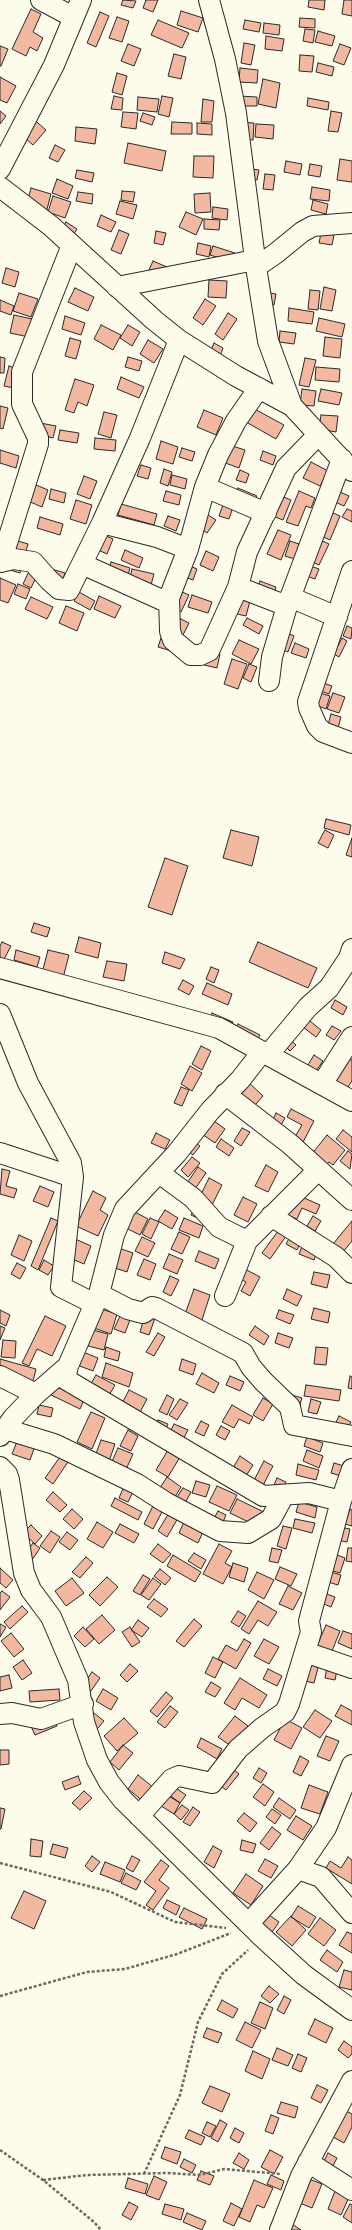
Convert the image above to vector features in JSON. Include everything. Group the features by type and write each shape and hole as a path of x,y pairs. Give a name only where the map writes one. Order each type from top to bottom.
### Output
{"street":[{"path":"0,169 54,65 77,9 41,0"},
{"path":"209,0 225,59 236,113 255,264 268,340 292,406"},
{"path":"2,195 72,245 117,287 180,340 259,388 292,406 347,465 288,601 272,657 269,681"},
{"path":"117,287 255,264 275,254 302,232 313,226 352,223"},
{"path":"72,245 22,372 22,404 38,438 38,444 0,562 14,559 33,562 59,589 69,590 102,523 140,438 180,340"},
{"path":"259,388 236,421 205,487 188,549 169,598 170,631 173,640 191,655 200,655 209,651 238,588 247,552 286,468 318,435"},
{"path":"205,487 266,513"},
{"path":"102,523 157,538 188,549"},
{"path":"82,564 162,600 169,598"},
{"path":"352,571 308,702 308,708 317,726 323,732 352,743"},
{"path":"238,588 337,616"},
{"path":"341,1501 309,1493 263,1496 65,1379 64,1375 96,1298 114,1235 125,1209 159,1173 225,1094 265,1054 308,1007 329,988 349,958 352,948"},
{"path":"0,968 188,1018 219,1028 352,1101"},
{"path":"0,1014 28,1083 66,1149 71,1163 73,1176 61,1287 144,1314 152,1307 156,1308 242,1353 250,1367 290,1407 294,1425 352,1436"},
{"path":"322,1084 352,1037"},
{"path":"225,1094 290,1144 317,1171 352,1200"},
{"path":"0,1153 73,1176"},
{"path":"225,1296 247,1241 317,1171"},
{"path":"159,1173 193,1198 219,1227 247,1241"},
{"path":"271,1216 336,1256 352,1273"},
{"path":"68,1366 36,1394 3,1433 54,1444 137,1484 165,1502 220,1532 248,1533 271,1519 284,1495"},
{"path":"0,1376 36,1394"},
{"path":"0,1467 7,1474 9,1480 24,1573 31,1590 51,1617 78,1680 83,1704 84,1722 97,1760 123,1800 243,1930 352,2010"},
{"path":"139,1816 172,1779 179,1776 212,1783 238,1749 262,1728 285,1712 290,1704 311,1632 309,1621 341,1501 352,1469"},
{"path":"305,1652 352,1668"},
{"path":"0,1714 12,1713 41,1719 83,1704"},
{"path":"243,1930 298,1869 326,1828 351,1769"},
{"path":"298,1869 321,1877 352,1913"},
{"path":"280,2230 305,2169 352,2081"},
{"path":"305,2169 352,2190"}],"path":[{"path":"0,1863 110,1892 175,1922 243,1930"},
{"path":"0,1996 87,1972 125,1969 177,1954 243,1930"},
{"path":"144,2174 180,2095 198,2022 222,1974 245,1953 243,1930"},
{"path":"0,2150 43,2180 94,2222 101,2230"},
{"path":"43,2180 87,2175 167,2173 200,2175 224,2170 305,2169"}],"building":[{"path":"123,0 136,1 133,8 121,5"},
{"path":"146,0 158,0 153,12 143,8"},
{"path":"309,0 325,0 324,10 308,7"},
{"path":"344,0 352,0 352,16 342,14"},
{"path":"31,9 41,14 33,32 43,38 37,51 30,47 26,56 12,49"},
{"path":"181,11 203,18 198,32 177,25"},
{"path":"100,12 109,16 96,47 87,43"},
{"path":"117,17 129,21 122,42 109,38"},
{"path":"300,18 315,19 315,28 299,27"},
{"path":"158,20 189,33 182,48 151,35"},
{"path":"245,20 261,23 259,32 243,29"},
{"path":"264,23 280,25 279,35 263,33"},
{"path":"305,29 315,30 313,43 303,41"},
{"path":"318,31 335,36 332,46 315,42"},
{"path":"266,36 284,39 282,51 265,49"},
{"path":"244,43 255,45 251,65 241,63"},
{"path":"128,44 141,49 134,66 121,61"},
{"path":"340,44 351,48 344,65 333,61"},
{"path":"0,46 8,49 1,66 0,66"},
{"path":"174,54 186,57 181,79 168,76"},
{"path":"300,55 314,56 312,72 299,71"},
{"path":"318,63 334,67 332,76 316,72"},
{"path":"240,68 258,70 257,83 239,82"},
{"path":"117,73 127,76 122,95 112,92"},
{"path":"0,77 16,86 7,103 0,100"},
{"path":"263,79 280,83 276,108 258,104"},
{"path":"114,96 123,98 122,110 111,109"},
{"path":"162,96 173,98 169,117 158,114"},
{"path":"239,96 257,97 257,106 239,106"},
{"path":"138,97 159,99 157,112 137,110"},
{"path":"308,98 329,102 328,110 307,106"},
{"path":"203,99 214,101 212,122 201,122"},
{"path":"0,111 6,116 0,124"},
{"path":"331,111 342,113 338,132 328,131"},
{"path":"123,112 138,113 136,129 121,127"},
{"path":"143,113 155,117 152,125 140,121"},
{"path":"31,117 46,130 33,145 18,132"},
{"path":"172,122 192,123 192,134 171,134"},
{"path":"237,122 254,123 253,140 236,139"},
{"path":"197,123 212,124 212,135 197,134"},
{"path":"256,124 274,125 273,139 255,137"},
{"path":"76,127 97,129 95,144 75,141"},
{"path":"128,143 166,151 162,171 124,163"},
{"path":"55,145 65,150 58,162 49,158"},
{"path":"194,156 214,156 213,178 193,177"},
{"path":"340,159 352,161 352,182 337,180"},
{"path":"286,161 302,164 300,175 284,172"},
{"path":"310,164 322,166 320,177 308,175"},
{"path":"245,168 259,170 257,180 243,178"},
{"path":"77,170 94,173 92,182 75,178"},
{"path":"265,174 275,175 273,190 263,189"},
{"path":"57,179 73,186 68,199 52,193"},
{"path":"312,187 330,190 329,201 310,199"},
{"path":"31,188 51,194 46,213 26,207"},
{"path":"122,191 135,192 133,202 121,200"},
{"path":"78,192 93,194 92,204 76,201"},
{"path":"210,193 211,212 195,213 194,194"},
{"path":"53,196 71,202 65,218 48,212"},
{"path":"313,200 328,204 326,214 311,210"},
{"path":"120,201 137,205 133,219 116,214"},
{"path":"213,207 228,209 227,220 212,218"},
{"path":"186,212 203,219 196,235 179,227"},
{"path":"101,215 116,222 111,232 97,226"},
{"path":"204,219 220,220 219,230 204,229"},
{"path":"66,222 77,229 70,240 59,233"},
{"path":"119,230 129,234 121,254 111,250"},
{"path":"156,231 166,233 163,245 154,243"},
{"path":"321,233 334,235 332,245 319,243"},
{"path":"198,243 211,246 209,257 196,254"},
{"path":"213,246 235,253 232,262 210,255"},
{"path":"153,261 167,267 148,272"},
{"path":"6,268 19,272 15,287 2,283"},
{"path":"209,280 227,281 226,298 208,297"},
{"path":"324,287 336,290 332,311 320,309"},
{"path":"75,288 94,297 88,311 68,302"},
{"path":"310,290 320,291 318,310 308,309"},
{"path":"259,291 276,294 274,305 256,302"},
{"path":"19,293 38,299 31,317 13,311"},
{"path":"205,299 216,306 203,325 193,318"},
{"path":"0,300 14,306 11,315 0,311"},
{"path":"289,308 314,312 312,324 288,321"},
{"path":"228,313 237,319 223,340 215,334"},
{"path":"14,315 32,319 29,337 10,333"},
{"path":"65,316 85,323 81,335 62,329"},
{"path":"319,318 345,324 342,337 316,331"},
{"path":"101,325 121,335 113,350 94,339"},
{"path":"128,325 140,332 132,346 120,338"},
{"path":"280,331 296,333 294,344 279,342"},
{"path":"325,337 342,339 340,358 323,356"},
{"path":"70,338 81,341 76,359 65,356"},
{"path":"148,340 163,349 154,363 140,354"},
{"path":"214,343 223,348 217,364 207,360"},
{"path":"0,357 5,358 4,373 0,373"},
{"path":"128,357 142,361 139,371 125,367"},
{"path":"305,358 316,360 309,387 299,385"},
{"path":"9,366 18,369 14,388 4,386"},
{"path":"316,367 340,369 339,382 315,380"},
{"path":"121,377 144,387 139,398 117,389"},
{"path":"75,379 94,385 87,406 78,402 74,413 65,410"},
{"path":"302,389 316,391 314,406 300,405"},
{"path":"321,389 342,393 339,405 318,401"},
{"path":"247,405 284,425 276,439 239,418"},
{"path":"0,406 8,408 3,429 0,428"},
{"path":"204,410 223,418 216,435 197,427"},
{"path":"104,412 117,415 111,438 98,434"},
{"path":"321,415 338,416 336,432 319,429"},
{"path":"35,422 56,426 53,438 33,433"},
{"path":"60,430 79,433 77,443 58,440"},
{"path":"95,438 116,440 115,451 94,449"},
{"path":"161,441 178,447 173,464 156,459"},
{"path":"226,444 245,450 239,468 220,461"},
{"path":"182,448 195,452 192,461 179,457"},
{"path":"0,450 19,456 16,468 0,463"},
{"path":"263,451 276,456 273,465 260,460"},
{"path":"311,462 328,471 320,486 303,478"},
{"path":"141,465 151,468 148,479 137,476"},
{"path":"164,469 172,472 168,486 160,483"},
{"path":"240,470 249,474 246,483 236,480"},
{"path":"172,475 187,479 185,489 170,485"},
{"path":"84,476 97,481 90,499 77,494"},
{"path":"22,479 48,490 42,507 28,501"},
{"path":"329,487 349,496 344,506 324,497"},
{"path":"238,488 257,496 252,506 233,498"},
{"path":"51,489 66,493 64,503 49,499"},
{"path":"166,491 181,495 179,505 163,501"},
{"path":"299,491 315,498 311,508 306,506 298,526 286,522"},
{"path":"274,493 291,500 283,520 265,513"},
{"path":"225,499 235,501 229,519 219,516"},
{"path":"76,500 92,505 86,524 70,519"},
{"path":"121,504 157,514 154,525 118,515"},
{"path":"320,507 340,516 330,540 310,531"},
{"path":"347,509 352,511 352,522 342,517"},
{"path":"208,515 216,520 207,533 199,527"},
{"path":"168,516 180,520 176,531 164,526"},
{"path":"40,517 63,524 60,535 37,528"},
{"path":"278,530 291,535 281,560 267,554"},
{"path":"104,535 113,539 107,554 98,550"},
{"path":"320,540 329,544 319,565 310,561"},
{"path":"18,541 28,544 20,573 10,570"},
{"path":"290,541 299,544 295,559 285,556"},
{"path":"125,550 143,558 139,568 121,560"},
{"path":"206,551 219,557 213,571 200,565"},
{"path":"178,561 197,569 193,580 174,573"},
{"path":"111,562 130,568 124,588 105,582"},
{"path":"305,564 319,569 315,579 301,574"},
{"path":"45,567 65,573 62,583"},
{"path":"30,569 38,573 31,588 23,584"},
{"path":"132,569 154,574 149,592 128,586"},
{"path":"0,578 16,585 8,603 0,600"},
{"path":"260,581 276,587 271,602 254,596"},
{"path":"18,584 30,589 26,599 14,594"},
{"path":"180,591 189,595 181,612 172,607"},
{"path":"79,592 95,601 90,610 74,601"},
{"path":"192,595 212,602 208,613 188,607"},
{"path":"242,595 251,597 246,616 237,614"},
{"path":"99,596 121,606 115,618 94,609"},
{"path":"31,597 53,607 47,619 25,609"},
{"path":"66,606 84,613 77,631 59,623"},
{"path":"179,618 189,623 182,637 173,633"},
{"path":"247,618 263,626 259,634 243,625"},
{"path":"347,626 352,628 351,639 343,636"},
{"path":"275,628 294,636 288,652 269,644"},
{"path":"162,635 178,653 158,647"},
{"path":"342,638 347,641 339,657 334,654"},
{"path":"239,640 259,649 251,664 232,654"},
{"path":"295,643 309,649 306,658 291,653"},
{"path":"207,652 220,654 217,668 204,665"},
{"path":"232,659 247,664 238,689 224,684"},
{"path":"249,664 257,667 251,682 243,678"},
{"path":"315,680 332,686 329,694 312,688"},
{"path":"320,693 330,696 326,709 316,705"},
{"path":"333,693 345,697 339,713 327,709"},
{"path":"331,714 341,717 338,728 328,725"},
{"path":"326,819 351,825 349,835 324,828"},
{"path":"231,830 259,837 252,866 223,858"},
{"path":"325,830 334,835 328,848 318,843"},
{"path":"352,838 352,857 346,855"},
{"path":"165,858 188,866 172,915 148,907"},
{"path":"34,923 50,928 47,937 31,932"},
{"path":"79,937 101,943 98,958 75,952"},
{"path":"2,942 11,946 3,961 0,959 0,946"},
{"path":"258,942 317,968 308,988 249,962"},
{"path":"16,950 40,957 37,967 14,960"},
{"path":"48,950 69,955 62,982 41,977"},
{"path":"165,952 185,959 180,969 162,963"},
{"path":"107,961 127,964 124,981 103,977"},
{"path":"211,967 219,970 214,983 206,979"},
{"path":"183,980 194,986 189,995 178,989"},
{"path":"207,983 232,994 228,1005 202,994"},
{"path":"335,1000 347,1007 343,1015 331,1008"},
{"path":"212,1013 233,1022 229,1031 208,1022"},
{"path":"305,1017 321,1030 316,1037 299,1024"},
{"path":"238,1024 260,1035 255,1044 233,1033"},
{"path":"332,1026 341,1031 334,1040 326,1035"},
{"path":"286,1036 296,1045 290,1051 280,1041"},
{"path":"201,1046 211,1051 202,1070 192,1064"},
{"path":"314,1055 323,1061 313,1075 305,1070"},
{"path":"349,1058 352,1060 352,1081 342,1095 329,1085"},
{"path":"190,1066 202,1073 192,1091 181,1084"},
{"path":"245,1079 263,1096 249,1112 230,1095"},
{"path":"181,1087 189,1090 182,1106 174,1103"},
{"path":"291,1109 314,1121 302,1144 293,1140 302,1125 287,1117"},
{"path":"276,1113 285,1118 277,1132 269,1128"},
{"path":"210,1118 225,1129 215,1143 199,1132"},
{"path":"242,1128 250,1132 241,1146 234,1141"},
{"path":"343,1130 352,1137 352,1152 336,1139"},
{"path":"156,1133 170,1140 165,1149 151,1143"},
{"path":"327,1135 345,1150 333,1165 329,1162 317,1177 303,1165"},
{"path":"221,1139 234,1148 229,1156 216,1147"},
{"path":"192,1140 200,1146 193,1155 185,1149"},
{"path":"348,1151 352,1154 350,1169 340,1161"},
{"path":"192,1157 200,1163 188,1177 181,1170"},
{"path":"266,1165 278,1172 268,1192 255,1186"},
{"path":"198,1167 206,1173 193,1192 185,1186"},
{"path":"2,1169 10,1171 6,1186 17,1189 14,1198 0,1194"},
{"path":"209,1178 222,1185 204,1221 191,1215"},
{"path":"40,1186 54,1192 48,1207 33,1201"},
{"path":"286,1190 320,1205 316,1214 302,1208 297,1219 277,1211"},
{"path":"93,1191 106,1198 100,1210 108,1215 98,1236 76,1226"},
{"path":"243,1197 257,1204 248,1222 234,1215"},
{"path":"165,1210 178,1218 172,1229 158,1221"},
{"path":"135,1212 148,1219 140,1235 126,1228"},
{"path":"313,1216 321,1221 315,1231 307,1226"},
{"path":"51,1218 58,1221 38,1270 31,1266"},
{"path":"150,1218 159,1222 151,1239 142,1234"},
{"path":"184,1218 203,1226 199,1238 179,1230"},
{"path":"352,1221 352,1241 338,1258 328,1250"},
{"path":"281,1227 289,1232 270,1259 262,1253"},
{"path":"179,1232 190,1237 182,1254 171,1249"},
{"path":"19,1235 32,1241 24,1261 11,1255"},
{"path":"291,1235 301,1241 297,1250 286,1244"},
{"path":"142,1237 155,1243 148,1257 135,1251"},
{"path":"73,1238 91,1246 84,1264 65,1256"},
{"path":"303,1244 318,1249 314,1260 299,1254"},
{"path":"110,1245 133,1253 127,1272 103,1264"},
{"path":"199,1251 219,1259 215,1269 195,1261"},
{"path":"169,1254 183,1260 177,1274 163,1268"},
{"path":"144,1259 156,1264 150,1280 137,1275"},
{"path":"44,1260 54,1266 48,1275 39,1270"},
{"path":"17,1263 26,1268 20,1279 11,1274"},
{"path":"243,1268 260,1277 250,1296 241,1291 246,1282 238,1278"},
{"path":"314,1272 330,1275 327,1288 311,1284"},
{"path":"170,1276 179,1280 171,1296 163,1292"},
{"path":"194,1289 210,1295 201,1323 184,1317"},
{"path":"287,1289 302,1296 297,1306 283,1299"},
{"path":"314,1308 330,1312 328,1323 311,1319"},
{"path":"101,1309 117,1314 111,1334 94,1328"},
{"path":"0,1310 10,1315 6,1326 0,1323"},
{"path":"279,1310 294,1315 290,1324 276,1318"},
{"path":"145,1315 155,1318 149,1335 140,1332"},
{"path":"45,1316 66,1326 52,1356 37,1349 29,1366 22,1363"},
{"path":"120,1316 130,1320 125,1333 114,1329"},
{"path":"0,1326 5,1328 0,1340"},
{"path":"255,1326 269,1336 264,1345 249,1335"},
{"path":"93,1330 108,1334 104,1350 88,1346"},
{"path":"158,1333 165,1337 154,1356 146,1352"},
{"path":"278,1333 293,1338 289,1348 275,1343"},
{"path":"3,1340 16,1341 15,1358 1,1357"},
{"path":"106,1347 120,1352 118,1361 104,1357"},
{"path":"316,1347 328,1348 326,1365 314,1364"},
{"path":"83,1352 98,1358 93,1371 77,1365"},
{"path":"0,1359 36,1369 30,1393 0,1371"},
{"path":"182,1359 196,1364 193,1375 179,1370"},
{"path":"106,1363 133,1373 129,1387 102,1377"},
{"path":"202,1373 219,1383 214,1393 196,1384"},
{"path":"96,1375 115,1385 108,1397 89,1387"},
{"path":"230,1376 244,1382 240,1391 226,1385"},
{"path":"350,1376 352,1377 352,1389 348,1388"},
{"path":"51,1384 84,1400 80,1409 47,1393"},
{"path":"306,1385 341,1390 339,1401 304,1396"},
{"path":"129,1390 147,1399 137,1418 119,1409"},
{"path":"167,1395 174,1399 167,1415 159,1411"},
{"path":"292,1395 302,1398 296,1417 286,1414"},
{"path":"263,1398 273,1404 263,1421 253,1415"},
{"path":"180,1399 188,1403 177,1420 169,1415"},
{"path":"311,1399 321,1402 317,1414 308,1412"},
{"path":"39,1405 53,1408 51,1417 37,1414"},
{"path":"232,1405 253,1417 249,1424 239,1419 234,1428 222,1422"},
{"path":"91,1412 105,1418 92,1449 77,1442"},
{"path":"339,1416 351,1422 343,1439 331,1433"},
{"path":"158,1420 168,1424 162,1438 152,1433"},
{"path":"201,1421 209,1425 204,1436 195,1432"},
{"path":"174,1424 188,1430 180,1445 167,1438"},
{"path":"221,1426 230,1431 225,1440 216,1435"},
{"path":"128,1430 138,1436 131,1451 120,1446"},
{"path":"307,1437 323,1443 320,1452 304,1446"},
{"path":"18,1439 35,1446 30,1460 12,1454"},
{"path":"101,1440 115,1444 107,1467 93,1462"},
{"path":"118,1448 133,1454 124,1474 109,1468"},
{"path":"168,1450 180,1457 168,1477 156,1470"},
{"path":"307,1450 323,1456 319,1468 303,1461"},
{"path":"240,1456 253,1465 246,1476 233,1468"},
{"path":"60,1457 68,1462 53,1484 45,1478"},
{"path":"264,1461 273,1466 258,1495 249,1490"},
{"path":"334,1463 344,1466 341,1476 331,1473"},
{"path":"298,1464 319,1470 316,1480 296,1475"},
{"path":"167,1477 181,1487 173,1500 158,1491"},
{"path":"277,1478 286,1482 280,1494 272,1490"},
{"path":"196,1481 210,1485 206,1497 192,1493"},
{"path":"124,1486 134,1490 128,1502 119,1498"},
{"path":"217,1486 237,1495 229,1511 209,1502"},
{"path":"183,1488 191,1492 184,1505 175,1500"},
{"path":"53,1492 67,1505 60,1512 46,1500"},
{"path":"115,1498 142,1512 138,1520 111,1506"},
{"path":"237,1499 270,1515 263,1529 230,1513"},
{"path":"299,1502 317,1507 315,1518 296,1512"},
{"path":"153,1506 163,1510 153,1529 144,1524"},
{"path":"72,1509 83,1519 74,1529 63,1519"},
{"path":"350,1509 352,1510 352,1526 345,1524"},
{"path":"218,1511 226,1515 218,1533 209,1528"},
{"path":"169,1513 178,1518 167,1537 158,1531"},
{"path":"295,1519 315,1523 312,1533 293,1528"},
{"path":"97,1522 113,1532 103,1548 87,1539"},
{"path":"184,1522 203,1532 198,1543 179,1533"},
{"path":"120,1524 139,1534 134,1543 115,1533"},
{"path":"31,1525 42,1536 35,1544 23,1533"},
{"path":"330,1525 350,1529 347,1542 327,1538"},
{"path":"283,1526 292,1528 286,1549 277,1546"},
{"path":"51,1531 60,1537 50,1553 40,1546"},
{"path":"67,1532 78,1540 70,1550 59,1542"},
{"path":"33,1543 40,1548 30,1563 23,1558"},
{"path":"158,1544 171,1554 163,1563 150,1554"},
{"path":"219,1544 232,1551 225,1563 232,1567 223,1584 203,1574"},
{"path":"272,1548 282,1550 278,1563 269,1561"},
{"path":"348,1548 352,1548 352,1562 346,1561"},
{"path":"194,1553 206,1560 201,1569 188,1561"},
{"path":"335,1554 345,1558 340,1573 330,1570"},
{"path":"173,1555 201,1572 195,1582 167,1566"},
{"path":"86,1557 93,1563 80,1578 72,1572"},
{"path":"233,1563 248,1568 244,1582 229,1577"},
{"path":"280,1567 297,1574 291,1586 275,1579"},
{"path":"0,1568 13,1580 6,1588 0,1583"},
{"path":"160,1569 171,1578 165,1585 154,1576"},
{"path":"257,1572 274,1580 264,1599 248,1590"},
{"path":"331,1572 341,1575 338,1585 328,1582"},
{"path":"143,1575 150,1579 140,1595 133,1591"},
{"path":"107,1577 118,1587 100,1606 89,1595"},
{"path":"72,1578 84,1593 66,1606 55,1591"},
{"path":"153,1578 161,1584 149,1600 141,1595"},
{"path":"288,1586 302,1593 293,1610 279,1604"},
{"path":"2,1591 10,1597 0,1610 0,1593"},
{"path":"321,1592 335,1597 331,1607 317,1601"},
{"path":"154,1599 168,1609 161,1617 147,1607"},
{"path":"258,1601 277,1612 268,1626 258,1620 249,1634 241,1629"},
{"path":"22,1606 28,1612 10,1629 4,1622"},
{"path":"238,1611 246,1616 239,1627 231,1622"},
{"path":"102,1615 115,1630 99,1644 86,1629"},
{"path":"194,1619 202,1626 184,1647 176,1641"},
{"path":"138,1620 149,1628 142,1637 131,1630"},
{"path":"0,1624 6,1627 0,1637"},
{"path":"326,1625 340,1631 328,1661 313,1655"},
{"path":"83,1627 94,1639 85,1647 74,1636"},
{"path":"130,1627 140,1642 132,1647 122,1632"},
{"path":"343,1631 352,1634 352,1649 338,1643"},
{"path":"11,1633 24,1649 14,1657 1,1641"},
{"path":"244,1639 251,1643 236,1669 218,1659 226,1645 237,1651"},
{"path":"264,1639 279,1647 269,1664 254,1656"},
{"path":"213,1657 223,1662 215,1678 205,1673"},
{"path":"23,1660 32,1673 22,1680 13,1667"},
{"path":"310,1662 319,1664 314,1683 305,1681"},
{"path":"130,1664 138,1671 127,1682 120,1675"},
{"path":"327,1667 337,1670 335,1680 325,1678"},
{"path":"268,1669 282,1676 277,1686 263,1679"},
{"path":"92,1672 100,1678 86,1698 78,1692"},
{"path":"9,1675 12,1688 0,1691 0,1677"},
{"path":"240,1678 267,1695 259,1708 242,1698 235,1710 224,1703"},
{"path":"211,1682 221,1688 215,1697 205,1692"},
{"path":"59,1689 60,1700 30,1702 29,1691"},
{"path":"103,1689 118,1698 111,1710 96,1701"},
{"path":"166,1692 173,1698 157,1717 150,1711"},
{"path":"341,1705 352,1711 352,1725 335,1716"},
{"path":"170,1706 178,1712 165,1728 157,1722"},
{"path":"50,1708 57,1726 35,1735 27,1717"},
{"path":"90,1710 104,1721 92,1735"},
{"path":"315,1710 332,1721 320,1738 303,1727"},
{"path":"235,1716 248,1726 231,1746 218,1737"},
{"path":"124,1718 138,1733 117,1751 104,1736"},
{"path":"285,1719 302,1728 291,1749 274,1740"},
{"path":"326,1736 339,1741 330,1761 317,1756"},
{"path":"201,1738 222,1749 217,1759 197,1747"},
{"path":"123,1745 133,1753 119,1770 110,1762"},
{"path":"0,1750 9,1750 9,1764 0,1765"},
{"path":"300,1756 309,1761 301,1776 293,1772"},
{"path":"224,1762 239,1774 226,1790 211,1778"},
{"path":"259,1768 267,1773 261,1783 253,1778"},
{"path":"138,1775 154,1788 143,1801 128,1789"},
{"path":"78,1776 81,1784 65,1790 62,1782"},
{"path":"263,1784 274,1792 265,1806 253,1797"},
{"path":"309,1785 328,1792 320,1814 301,1808"},
{"path":"173,1786 186,1795 180,1803 168,1794"},
{"path":"159,1790 180,1803 174,1814 153,1801"},
{"path":"84,1791 92,1798 80,1810 72,1803"},
{"path":"279,1798 296,1810 290,1819 273,1807"},
{"path":"182,1805 189,1810 181,1820 174,1814"},
{"path":"193,1807 200,1812 190,1826 183,1822"},
{"path":"0,1808 5,1809 1,1829 0,1829"},
{"path":"272,1809 281,1815 275,1824 266,1817"},
{"path":"244,1813 257,1823 250,1832 237,1821"},
{"path":"296,1816 312,1826 303,1840 287,1830"},
{"path":"272,1827 281,1834 269,1850 260,1843"},
{"path":"31,1839 43,1841 41,1857 30,1856"},
{"path":"242,1840 256,1844 253,1853 240,1850"},
{"path":"53,1844 68,1848 65,1858 50,1854"},
{"path":"213,1846 222,1851 214,1868 204,1862"},
{"path":"92,1856 100,1862 92,1872 85,1866"},
{"path":"132,1856 140,1860 133,1872 126,1868"},
{"path":"348,1857 352,1860 352,1884 326,1868 330,1861 341,1868"},
{"path":"265,1859 278,1866 271,1878 258,1871"},
{"path":"161,1860 169,1866 159,1880 169,1888 153,1910 146,1905 156,1891 144,1882"},
{"path":"105,1862 125,1870 120,1882 100,1874"},
{"path":"126,1873 141,1881 136,1890 121,1883"},
{"path":"246,1874 263,1886 251,1905 233,1893"},
{"path":"24,1891 46,1901 34,1929 11,1918"},
{"path":"167,1900 180,1906 176,1915 163,1908"},
{"path":"298,1906 316,1917 309,1928 291,1917"},
{"path":"258,1907 279,1922 266,1941"},
{"path":"184,1908 207,1919 202,1929 179,1917"},
{"path":"291,1916 306,1930 292,1946 276,1932"},
{"path":"320,1918 336,1930 324,1946 308,1934"},
{"path":"347,1932 352,1934 352,1953 339,1945"},
{"path":"327,1950 343,1962 337,1972 320,1960"},
{"path":"344,1970 352,1972 352,1990 339,1987"},
{"path":"269,1986 279,1994 270,2003 261,1996"},
{"path":"284,1996 291,2000 284,2014 277,2010"},
{"path":"222,2000 238,2009 233,2018 217,2010"},
{"path":"260,2002 273,2008 265,2029 251,2023"},
{"path":"315,2019 333,2028 326,2043 308,2034"},
{"path":"245,2022 261,2030 252,2048 236,2040"},
{"path":"207,2028 222,2033 218,2043 203,2037"},
{"path":"344,2041 352,2047 352,2054 348,2058 338,2050"},
{"path":"277,2048 293,2055 288,2066 272,2060"},
{"path":"253,2051 270,2059 262,2079 245,2071"},
{"path":"298,2054 307,2058 301,2072 292,2068"},
{"path":"317,2085 328,2090 321,2103 311,2098"},
{"path":"210,2086 230,2094 222,2112 202,2103"},
{"path":"281,2102 298,2107 295,2118 277,2113"},
{"path":"336,2106 352,2114 352,2127 344,2143 322,2131"},
{"path":"271,2115 279,2118 273,2134 265,2131"},
{"path":"220,2120 227,2124 218,2142 211,2138"},
{"path":"207,2122 216,2126 210,2137 202,2133"},
{"path":"235,2128 244,2133 239,2143 230,2138"},
{"path":"189,2130 205,2137 201,2145 185,2138"},
{"path":"165,2147 181,2152 177,2164 161,2158"},
{"path":"270,2150 283,2157 274,2174 261,2167"},
{"path":"239,2153 249,2160 244,2169 233,2163"},
{"path":"328,2153 337,2158 327,2177 318,2173"},
{"path":"184,2159 196,2165 192,2173 180,2167"},
{"path":"201,2171 214,2176 210,2185 197,2180"},
{"path":"271,2175 284,2181 281,2190 267,2184"},
{"path":"154,2176 167,2182 159,2200 146,2195"},
{"path":"128,2178 148,2184 145,2194 125,2188"},
{"path":"309,2179 322,2184 312,2208 290,2199"},
{"path":"254,2180 273,2188 264,2208 257,2205 250,2222 239,2217"},
{"path":"335,2191 349,2197 341,2215 328,2209"},
{"path":"129,2202 138,2207 131,2220 122,2215"},
{"path":"231,2203 242,2209 234,2226 223,2221"},
{"path":"165,2204 184,2209 181,2220 162,2214"},
{"path":"350,2204 352,2205 352,2223 343,2217"},
{"path":"187,2213 206,2221 202,2230 183,2222"},
{"path":"292,2224 301,2230 288,2230"}]}
